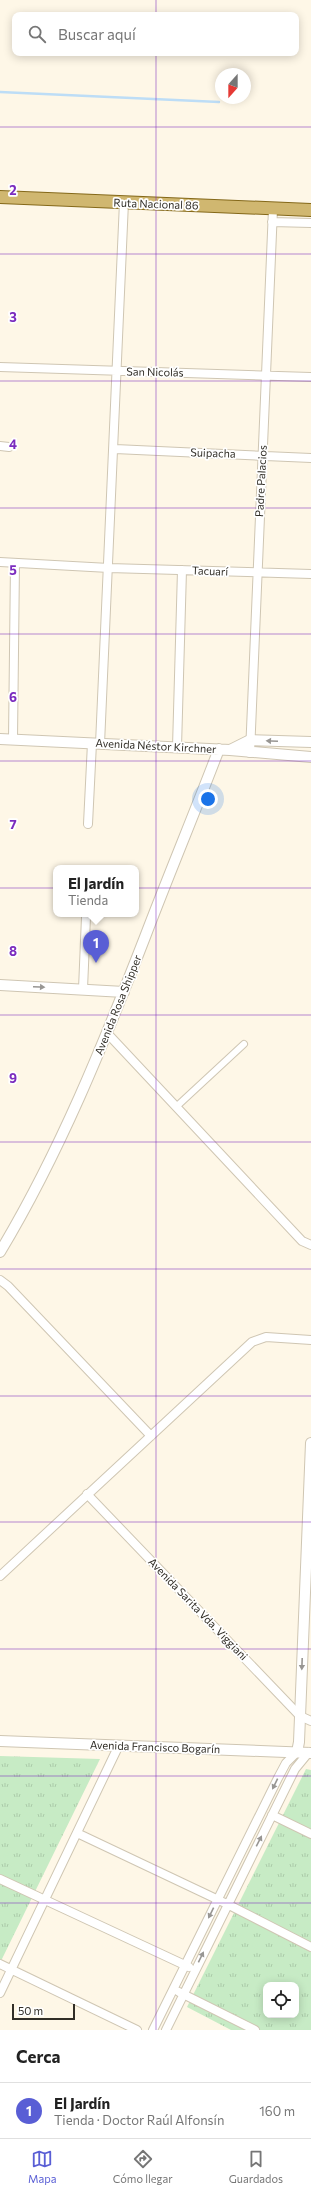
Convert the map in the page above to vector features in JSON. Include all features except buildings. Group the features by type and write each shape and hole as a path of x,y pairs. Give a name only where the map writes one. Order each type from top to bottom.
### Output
{"main road":[{"name":"Ruta Nacional 86","path":"0,197 311,210"}],"street":[{"path":"88,824 96,743 109,568 124,202"},
{"name":"Padre Palacios","path":"250,753 273,209"},
{"path":"272,222 311,223"},
{"name":"San Nicolás","path":"0,367 118,372 311,377"},
{"name":"Suipacha","path":"115,449 311,458"},
{"name":"Tacuarí","path":"0,562 109,568 311,574"},
{"path":"13,739 15,563"},
{"path":"177,747 182,570"},
{"name":"Avenida Néstor Kirchner","path":"0,739 219,749 250,753 311,757"},
{"path":"230,750 250,740 311,742"},
{"name":"Avenida Rosa Shipper","path":"0,1252 38,1188 64,1134 124,992 219,749"},
{"path":"83,990 86,917"},
{"path":"0,985 124,992"},
{"path":"107,1033 302,1240 311,1245"},
{"path":"176,1107 244,1044"},
{"path":"0,1280 8,1286 151,1436"},
{"path":"0,1576 252,1342 266,1337 311,1340"},
{"path":"153,2030 278,1778 286,1764 297,1752 307,1639 311,1443"},
{"name":"Avenida Sarita Vda. Viggiani","path":"87,1494 300,1716 311,1721"},
{"name":"Avenida Francisco Bogarín","path":"0,1741 297,1752 310,1750"},
{"path":"0,1993 119,1745"},
{"path":"166,2030 295,1769 310,1750"},
{"path":"272,1815 311,1834"},
{"path":"77,1833 218,1899 311,1947"},
{"path":"0,1879 195,1970"},
{"path":"0,1964 137,2030"},
{"path":"173,1989 255,2030"}],"green space":[{"path":"0,1756 100,1759 0,1963"},
{"path":"306,1769 311,1770 311,2030 231,2030 187,2007"}],"waterway":[{"path":"0,92 215,102"}],"place":[{"name":"El Jardín","path":"96,963"}]}
